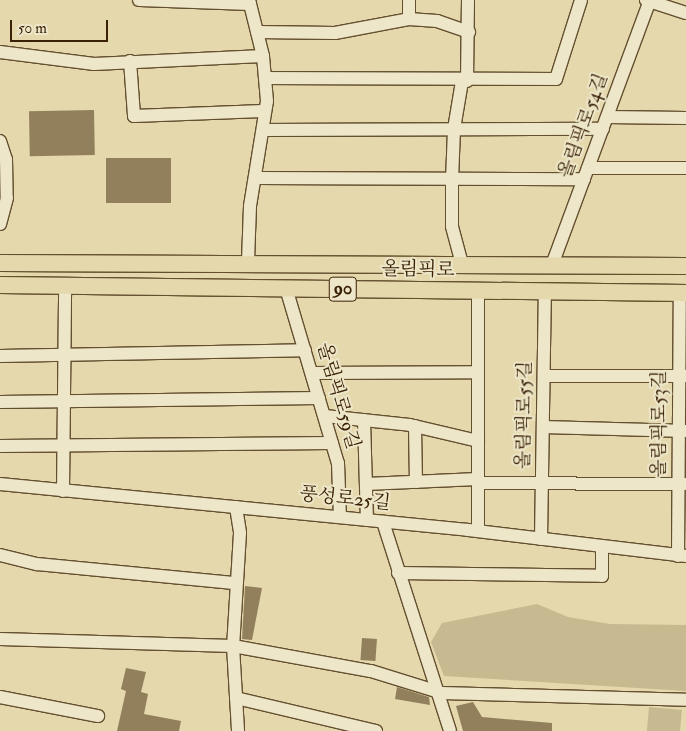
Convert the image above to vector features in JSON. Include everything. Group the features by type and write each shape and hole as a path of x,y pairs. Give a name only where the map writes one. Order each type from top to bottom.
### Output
{"main road":[{"name":"올림픽로","path":"0,263 248,261 686,266"},
{"name":"올림픽로","path":"0,285 683,293"}],"street":[{"path":"139,0 249,2 263,56 265,78 263,130 247,232 248,261"},
{"path":"409,0 409,19"},
{"path":"462,264 452,226 452,181 454,129 465,81 470,32 468,0"},
{"path":"265,78 465,81 556,79 581,0"},
{"path":"649,0 686,13"},
{"name":"올림픽로54길","path":"552,264 649,0"},
{"path":"257,32 335,33 409,19 437,21 470,32"},
{"path":"0,52 94,64 263,56"},
{"path":"130,61 134,116 263,111"},
{"path":"607,117 686,118"},
{"path":"263,130 603,129"},
{"path":"0,142 6,159 4,198 0,224"},
{"path":"256,178 452,181 686,168"},
{"path":"63,491 65,285"},
{"name":"올림픽로59길","path":"286,288 338,463 340,517"},
{"path":"478,291 478,531"},
{"name":"올림픽로55길","path":"541,539 546,292"},
{"name":"올림픽로53길","path":"682,556 683,293"},
{"path":"0,356 305,350"},
{"path":"312,373 478,372"},
{"path":"544,376 683,376"},
{"path":"0,402 319,398"},
{"path":"325,416 416,426 478,441"},
{"path":"364,420 367,520"},
{"path":"416,426 416,482"},
{"path":"543,427 682,431"},
{"path":"0,446 332,443"},
{"path":"366,484 478,481 682,484"},
{"name":"풍성로25길","path":"0,484 478,531 682,556"},
{"path":"236,507 240,533 233,646 238,731"},
{"path":"383,522 398,573 442,693 450,731"},
{"path":"398,573 602,576 602,547"},
{"path":"0,555 37,564 236,583"},
{"path":"0,639 233,646 371,671 442,693 686,700"},
{"path":"0,697 98,716"},
{"path":"236,698 376,731"}],"shaded area":[{"path":"537,604 568,617 610,624 686,625 686,691 444,676 431,642 442,623"},
{"path":"649,707 682,710 680,731 647,731"}],"building":[{"path":"94,110 95,155 30,156 29,111"},
{"path":"106,158 171,158 171,203 106,203"},
{"path":"245,586 262,588 252,640 242,639"},
{"path":"362,638 377,639 375,661 360,660"},
{"path":"126,668 146,672 141,692 148,694 144,714 181,721 179,731 117,731 126,691 121,689"},
{"path":"397,687 429,697 430,705 395,699"},
{"path":"473,702 482,717 552,723 552,731 463,731 456,706"}]}
